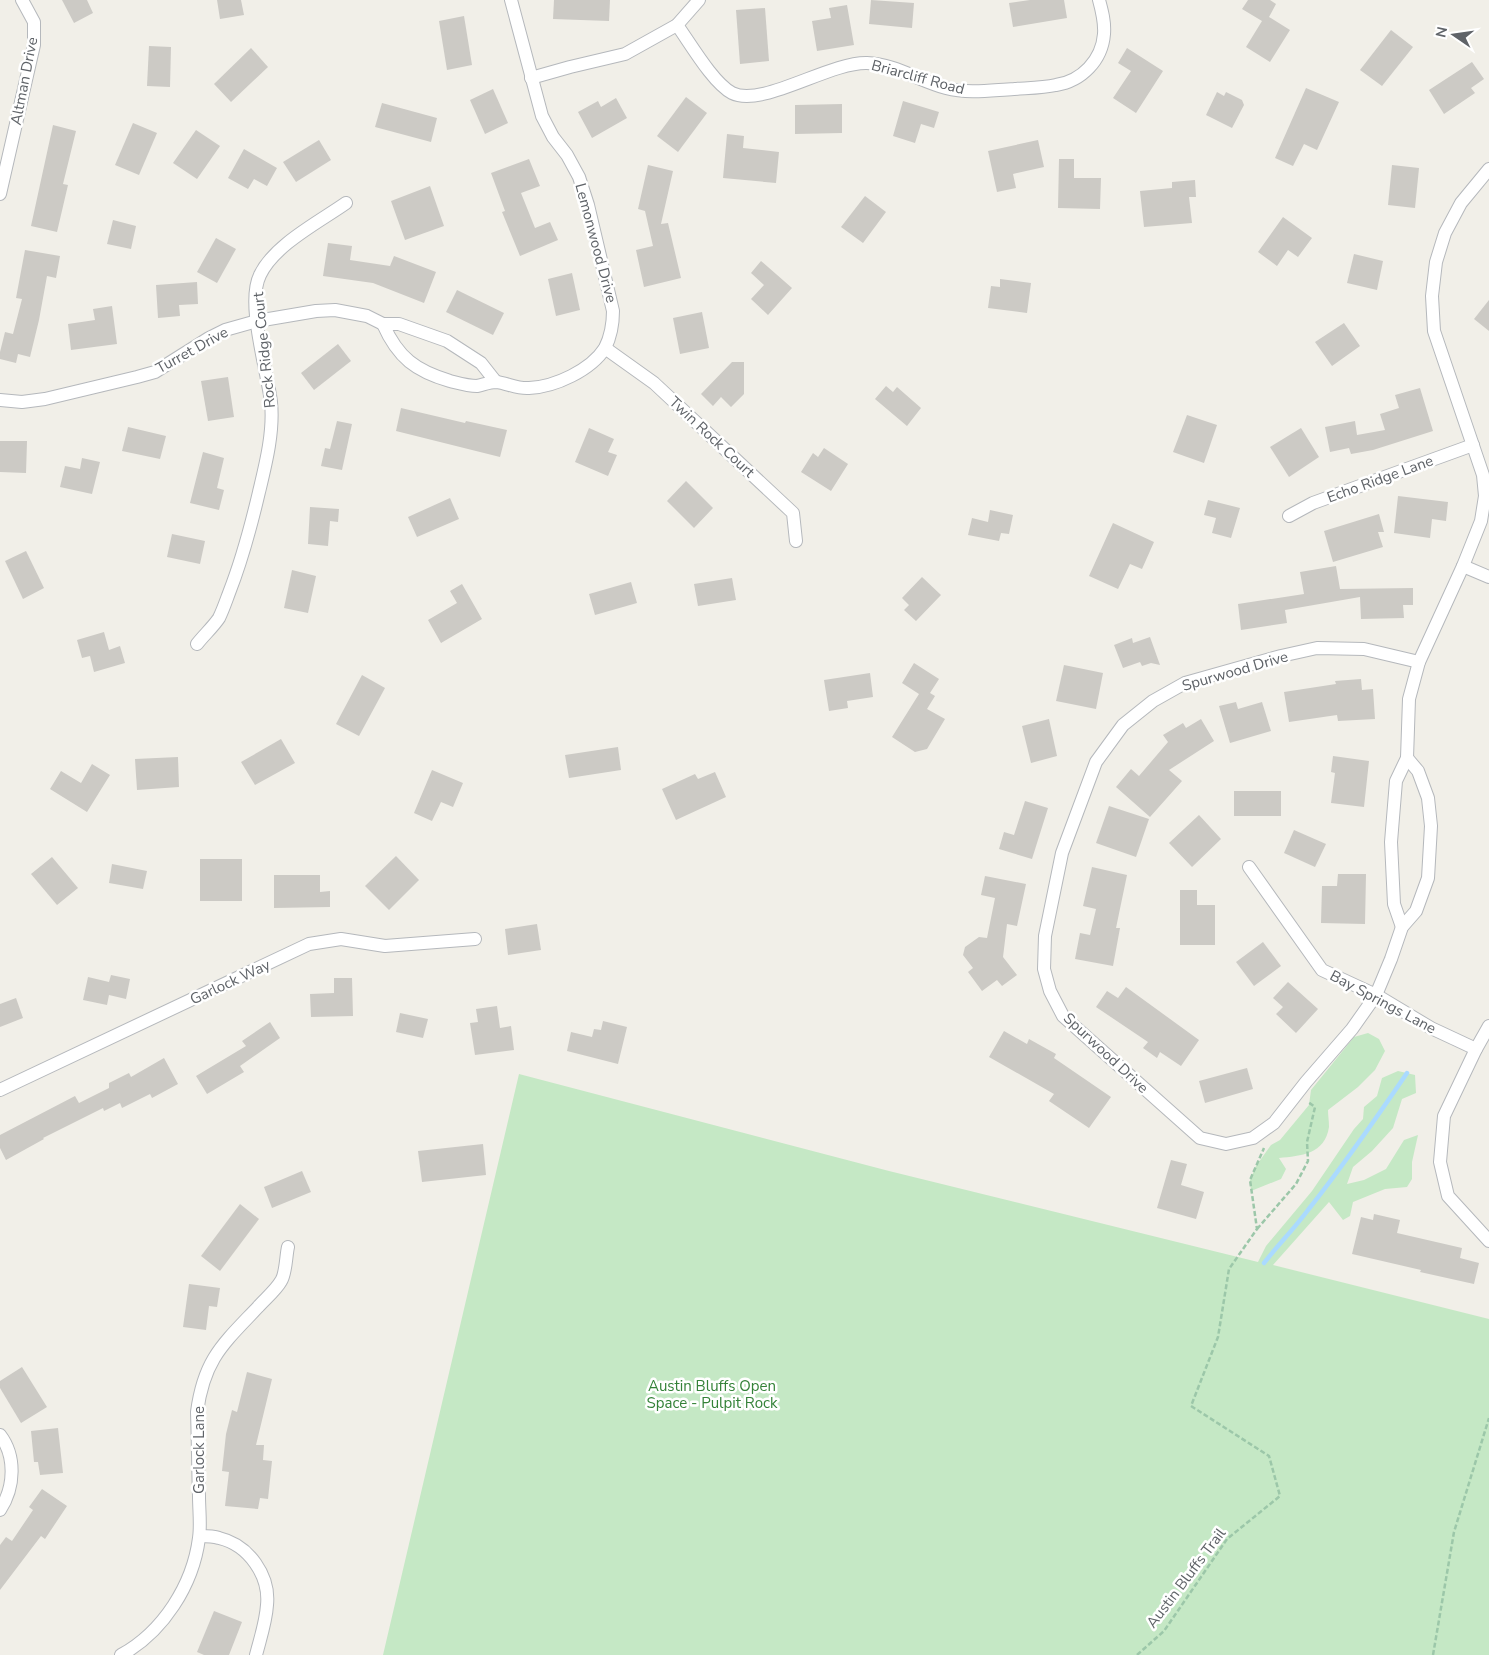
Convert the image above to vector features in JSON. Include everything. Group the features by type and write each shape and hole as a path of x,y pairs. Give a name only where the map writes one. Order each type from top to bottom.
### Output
{"street":[{"name":"Altman Drive","path":"0,191 34,45 34,22 22,0"},
{"name":"Lemonwood Drive","path":"511,0 542,116 579,177 588,204 613,311 613,327 604,348"},
{"path":"531,78 570,66 625,54 677,25 699,0"},
{"name":"Briarcliff Road","path":"677,25 720,83 732,93 746,97 765,94 850,64 868,63 884,66 946,88 962,91 982,91 1056,85 1070,82 1082,75 1092,65 1101,48 1104,34 1100,0"},
{"path":"1402,927 1394,904 1391,842 1396,782 1407,758 1409,700 1419,662 1463,566 1481,521 1485,496 1483,475 1434,331 1432,296 1436,262 1445,233 1461,203 1489,169"},
{"name":"Rock Ridge Court","path":"198,644 220,617 236,575 250,530 266,465 271,427 271,403 258,321 256,285 268,260 280,248 346,203"},
{"name":"Turret Drive","path":"0,400 22,402 45,399 155,372 225,330 258,321 316,311 335,310 367,316 383,324 399,324 417,329 447,342 482,363 496,382"},
{"path":"383,324 390,341 400,354 414,366 434,376 476,386 496,382 513,387 546,386 581,371 604,348"},
{"name":"Twin Rock Court","path":"604,348 654,383 793,513 796,541"},
{"name":"Echo Ridge Lane","path":"1289,516 1313,503 1473,445"},
{"path":"1463,566 1489,577"},
{"name":"Spurwood Drive","path":"1407,758 1418,771 1428,798 1431,826 1428,878 1416,911 1402,927 1376,995 1352,1029 1306,1082 1274,1123 1253,1138 1226,1144 1200,1138 1063,1016 1050,991 1044,969 1045,936 1062,853 1096,762 1123,725 1153,701 1185,682 1317,648 1364,649 1419,662"},
{"name":"Bay Springs Lane","path":"1249,867 1322,970 1376,995 1431,1028 1476,1049"},
{"name":"Garlock Way","path":"0,1090 309,944 342,940 385,946 475,939"},
{"path":"1489,1026 1444,1116 1440,1162 1448,1196 1489,1241"},
{"name":"Garlock Lane","path":"121,1655 160,1623 172,1607 191,1570 200,1536 197,1412 202,1384 213,1358 224,1343 282,1280 288,1247"},
{"path":"0,1435 9,1453 12,1469 10,1486 0,1510"},
{"path":"200,1536 220,1538 234,1544 248,1555 260,1569 267,1587 267,1606 256,1655"}],"path":[{"path":"1257,1229 1296,1184 1308,1161 1308,1142 1315,1107 1306,1100"},
{"path":"1257,1229 1250,1180 1267,1141"},
{"name":"Austin Bluffs Trail","path":"1136,1655 1164,1631 1227,1539 1280,1496 1269,1456 1191,1406 1218,1338 1229,1269 1257,1229"},
{"path":"1433,1655 1454,1532 1489,1418"}],"green space":[{"path":"1368,1033 1379,1039 1385,1051 1375,1070 1358,1087 1328,1110 1329,1127 1323,1143 1311,1152 1279,1158 1286,1169 1281,1179 1251,1191 1250,1180 1256,1166 1271,1145 1280,1140 1309,1105 1311,1090 1354,1037"},
{"name":"Austin Bluffs Open Space - Pulpit Rock","path":"1398,1071 1415,1075 1416,1093 1402,1099 1393,1128 1372,1151 1353,1167 1347,1184 1364,1180 1386,1169 1404,1140 1418,1135 1412,1162 1412,1179 1407,1187 1385,1189 1353,1202 1350,1216 1343,1220 1329,1202 1273,1265 1489,1319 1489,1655 383,1655 519,1074 889,1171 1258,1262 1266,1246 1312,1191 1354,1129 1363,1119 1364,1107 1377,1096 1382,1078"}],"building":[{"path":"62,0 87,0 93,13 74,23"},
{"path":"217,0 241,0 244,15 220,19"},
{"path":"554,0 610,0 609,21 553,19"},
{"path":"871,0 914,3 912,28 869,24"},
{"path":"1030,0 1064,0 1067,18 1013,27 1009,3"},
{"path":"1248,0 1270,0 1276,4 1269,17 1290,30 1270,62 1246,47 1262,21 1242,9"},
{"path":"847,5 854,45 817,51 812,21 831,18 829,8"},
{"path":"765,8 769,61 740,64 736,10"},
{"path":"464,16 472,65 447,70 439,21"},
{"path":"1391,30 1413,47 1382,86 1360,70"},
{"path":"149,46 171,47 170,87 147,86"},
{"path":"251,48 268,67 231,102 214,84"},
{"path":"1127,48 1163,71 1136,113 1113,98 1131,71 1118,63"},
{"path":"1472,62 1484,79 1471,88 1475,93 1444,114 1429,90"},
{"path":"1306,88 1339,102 1317,150 1304,144 1293,166 1275,158"},
{"path":"493,89 508,123 485,134 470,100"},
{"path":"1217,92 1224,96 1226,92 1242,100 1244,105 1232,128 1206,115"},
{"path":"686,97 707,113 678,152 657,136"},
{"path":"616,98 627,118 592,138 578,112 598,101 601,107"},
{"path":"903,101 939,112 934,128 921,124 915,143 893,136"},
{"path":"382,103 437,118 431,142 375,127"},
{"path":"842,104 842,133 795,134 795,105"},
{"path":"133,123 157,133 139,175 115,165"},
{"path":"53,125 76,131 63,184 68,185 57,232 31,226"},
{"path":"196,130 220,146 197,179 173,163"},
{"path":"727,134 744,136 743,148 779,152 776,183 723,178"},
{"path":"319,140 331,160 296,182 283,162"},
{"path":"1038,140 1044,167 1013,174 1016,188 997,192 988,151"},
{"path":"244,149 277,168 267,186 254,179 248,189 228,178"},
{"path":"529,159 540,186 521,193 535,228 550,222 558,240 520,256 502,212 505,211 491,173"},
{"path":"1059,159 1074,159 1074,178 1101,178 1100,209 1058,208"},
{"path":"648,165 673,171 661,224 668,223 681,278 644,287 636,250 653,246 645,211 638,209"},
{"path":"1392,165 1419,168 1415,208 1388,205"},
{"path":"1195,180 1196,197 1189,197 1192,223 1144,227 1140,191 1172,188 1172,182"},
{"path":"430,186 444,226 405,240 391,201"},
{"path":"865,196 886,212 863,243 841,227"},
{"path":"1283,217 1312,238 1298,257 1288,250 1277,266 1258,252"},
{"path":"113,220 136,226 131,249 107,244"},
{"path":"216,238 236,249 217,283 197,272"},
{"path":"328,243 352,246 350,260 390,266 394,256 436,272 424,303 373,283 323,276"},
{"path":"25,250 60,256 56,278 47,276 30,357 18,354 16,363 0,359 0,352 5,332 13,334 22,299 16,298"},
{"path":"1354,254 1383,261 1377,290 1347,283"},
{"path":"761,261 792,288 768,315 751,299 764,285 751,273"},
{"path":"572,273 580,310 556,316 548,279"},
{"path":"1000,279 1031,283 1027,313 988,308 991,286 1000,287"},
{"path":"197,282 198,304 179,305 180,316 158,318 156,285"},
{"path":"457,290 504,313 493,335 446,312"},
{"path":"1489,300 1489,331 1474,319"},
{"path":"112,306 117,344 71,350 68,324 95,320 93,309"},
{"path":"702,312 709,348 680,354 673,318"},
{"path":"1344,323 1360,346 1332,366 1315,342"},
{"path":"338,344 351,361 314,390 301,373"},
{"path":"732,362 744,362 744,394 731,407 721,397 713,406 701,394"},
{"path":"228,377 234,417 208,421 201,381"},
{"path":"886,386 893,392 897,387 921,408 907,426 875,399"},
{"path":"1420,388 1433,431 1373,450 1351,454 1349,448 1330,452 1325,427 1355,421 1357,435 1385,430 1380,414 1399,408 1395,395"},
{"path":"401,408 465,423 466,421 507,430 500,457 396,431"},
{"path":"1187,415 1217,425 1204,463 1173,452"},
{"path":"337,421 352,424 342,470 321,466 325,448 330,449"},
{"path":"128,427 166,436 160,459 122,451"},
{"path":"589,428 614,439 608,452 617,455 608,476 575,462"},
{"path":"1301,428 1319,457 1289,477 1270,447"},
{"path":"0,441 27,441 26,473 0,472"},
{"path":"824,448 848,464 831,491 801,472 813,453 818,457"},
{"path":"203,452 224,458 217,488 224,490 219,510 190,503"},
{"path":"82,458 100,462 92,494 60,487 65,466 80,469"},
{"path":"686,481 713,508 694,528 667,501"},
{"path":"1398,496 1448,502 1446,521 1432,519 1430,538 1394,533"},
{"path":"450,498 459,519 417,537 408,517"},
{"path":"1208,500 1240,508 1231,538 1212,533 1216,518 1204,515"},
{"path":"310,507 339,509 338,522 330,521 328,546 308,544"},
{"path":"990,510 1013,515 1009,534 1001,533 999,541 968,535 972,518 988,522"},
{"path":"1379,514 1384,532 1378,532 1383,547 1333,562 1324,531"},
{"path":"1113,523 1154,542 1142,569 1130,564 1118,589 1089,576"},
{"path":"172,534 205,541 200,564 167,557"},
{"path":"26,551 44,588 23,599 5,561"},
{"path":"1336,566 1340,589 1413,588 1413,605 1403,605 1404,618 1361,619 1360,597 1285,610 1287,623 1241,630 1238,604 1304,594 1300,572"},
{"path":"292,570 316,576 308,613 284,608"},
{"path":"922,577 941,595 916,621 904,610 909,605 902,598"},
{"path":"732,578 736,600 698,606 694,584"},
{"path":"631,582 637,603 595,615 589,594"},
{"path":"462,584 482,619 441,643 428,620 457,603 450,591"},
{"path":"104,632 109,650 120,646 125,663 94,672 90,656 82,658 77,640"},
{"path":"1150,637 1160,665 1151,663 1142,666 1140,662 1123,668 1114,645 1132,638 1133,643"},
{"path":"914,663 939,679 930,693 935,696 927,709 945,719 927,749 915,752 892,737 919,694 902,683"},
{"path":"1064,665 1103,673 1096,709 1056,701"},
{"path":"870,673 873,697 847,701 848,708 829,711 824,680"},
{"path":"362,675 385,688 359,736 336,724"},
{"path":"1361,679 1362,690 1373,689 1375,719 1338,721 1337,715 1289,722 1284,692 1336,684 1335,681"},
{"path":"1236,702 1238,709 1262,702 1271,731 1230,743 1219,706"},
{"path":"1049,719 1057,756 1031,763 1022,726"},
{"path":"1201,719 1214,741 1169,770 1182,781 1150,817 1116,787 1131,769 1139,776 1168,742 1163,735 1183,723 1186,728"},
{"path":"281,739 295,763 255,785 241,762"},
{"path":"618,747 621,770 569,778 565,755"},
{"path":"1333,756 1369,761 1364,807 1331,803 1335,773 1331,772"},
{"path":"178,757 179,787 137,790 135,759"},
{"path":"92,764 110,775 87,812 50,789 61,771 81,783"},
{"path":"432,770 463,783 453,807 441,802 432,821 414,813"},
{"path":"715,772 726,797 676,820 662,789 695,774 698,779"},
{"path":"1234,791 1281,791 1281,816 1234,816"},
{"path":"1025,801 1048,808 1032,859 999,849 1004,832 1014,835"},
{"path":"1109,806 1149,819 1136,857 1096,843"},
{"path":"1199,815 1221,839 1192,867 1169,843"},
{"path":"1294,830 1326,844 1315,867 1284,853"},
{"path":"396,856 419,880 389,910 365,886"},
{"path":"52,857 78,888 57,905 31,874"},
{"path":"200,859 242,859 242,901 200,901"},
{"path":"112,864 147,871 143,889 109,883"},
{"path":"1092,867 1127,875 1116,928 1120,928 1113,966 1075,959 1080,933 1090,935 1096,909 1083,906"},
{"path":"1338,874 1366,874 1365,924 1321,923 1322,886 1337,886"},
{"path":"274,875 320,875 320,892 330,891 330,907 274,908"},
{"path":"985,876 1026,884 1017,926 1007,924 1003,957 1017,975 1002,986 997,980 982,991 968,972 973,968 963,955 965,947 979,937 987,938 995,898 981,895"},
{"path":"1180,890 1197,890 1197,905 1215,905 1215,945 1180,945"},
{"path":"537,924 541,950 508,955 505,929"},
{"path":"1263,942 1281,966 1254,986 1236,962"},
{"path":"111,975 130,979 126,999 109,995 107,1005 83,1000 88,977 109,982"},
{"path":"334,978 352,978 353,1016 311,1017 310,994 334,993"},
{"path":"1288,982 1318,1009 1296,1033 1276,1014 1283,1007 1273,998"},
{"path":"1126,987 1199,1040 1181,1066 1160,1052 1157,1058 1143,1048 1148,1042 1096,1007 1107,991 1118,998"},
{"path":"16,998 23,1018 0,1027 0,1004"},
{"path":"497,1006 500,1028 511,1026 514,1050 475,1055 470,1023 478,1022 476,1009"},
{"path":"400,1013 428,1019 423,1038 396,1032"},
{"path":"603,1021 627,1027 618,1064 567,1051 571,1032 592,1037 594,1029 601,1030"},
{"path":"270,1022 280,1038 240,1066 244,1072 207,1094 196,1076 246,1046 242,1041"},
{"path":"1004,1031 1027,1044 1029,1039 1056,1054 1054,1058 1111,1097 1089,1128 1049,1101 1054,1094 989,1057"},
{"path":"164,1058 178,1084 152,1098 150,1094 122,1108 120,1103 104,1111 103,1108 43,1138 6,1160 0,1148 0,1135 75,1096 79,1103 109,1088 109,1083 129,1073 131,1077"},
{"path":"1247,1068 1253,1089 1205,1103 1199,1081"},
{"path":"483,1144 486,1175 422,1182 418,1151"},
{"path":"1171,1160 1187,1164 1181,1185 1204,1192 1196,1219 1157,1208"},
{"path":"302,1171 311,1192 272,1208 264,1187"},
{"path":"240,1204 259,1219 220,1271 201,1256"},
{"path":"1374,1214 1400,1220 1397,1233 1462,1248 1460,1258 1479,1263 1474,1284 1352,1254 1361,1217 1373,1220"},
{"path":"189,1284 220,1288 217,1307 209,1306 206,1330 183,1327"},
{"path":"22,1367 47,1407 21,1423 0,1388 0,1381"},
{"path":"247,1372 272,1379 256,1445 264,1445 263,1460 272,1461 268,1499 260,1498 258,1509 225,1506 229,1472 222,1471 226,1434 232,1410 237,1412"},
{"path":"58,1428 63,1473 40,1475 38,1462 34,1462 31,1431"},
{"path":"42,1489 67,1506 45,1539 41,1536 0,1590 0,1545 6,1537 12,1541 33,1510 29,1507"},
{"path":"214,1611 242,1622 229,1655 204,1655 197,1652"}],"waterway":[{"path":"1264,1263 1334,1177 1407,1073"}]}
